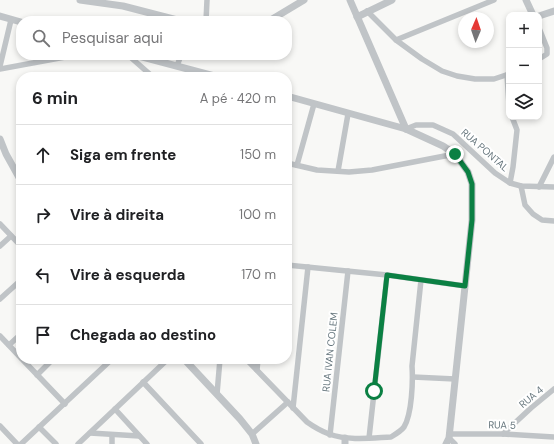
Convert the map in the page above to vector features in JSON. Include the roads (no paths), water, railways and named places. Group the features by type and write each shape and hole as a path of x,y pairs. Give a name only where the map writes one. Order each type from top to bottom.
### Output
{"street":[{"path":"80,0 111,2 162,16"},
{"path":"206,16 207,0"},
{"path":"277,16 304,0"},
{"path":"350,0 356,17 406,129"},
{"path":"356,17 392,0"},
{"path":"396,40 494,0"},
{"path":"526,0 532,12"},
{"path":"367,11 396,40 422,59 442,71 457,76 475,79 494,79 506,75"},
{"path":"542,15 554,11"},
{"path":"0,16 16,21"},
{"path":"0,66 11,20"},
{"path":"542,36 547,48 547,54 542,57"},
{"path":"0,69 49,60"},
{"path":"134,60 147,72"},
{"path":"154,60 199,72"},
{"path":"177,66 179,60"},
{"path":"292,97 406,129 443,146 455,154 468,172 472,184 472,220 448,439 455,444"},
{"path":"297,165 314,104"},
{"path":"338,171 348,114"},
{"path":"510,183 517,130 513,120"},
{"name":"RUA PONTAL","path":"406,129 416,125 433,124 453,134 495,173 510,183 522,186 554,187"},
{"path":"0,139 16,172"},
{"path":"292,164 317,170 349,172 372,170 455,154"},
{"path":"539,187 554,157"},
{"path":"522,186 525,205 533,214 542,220 554,221"},
{"path":"0,224 16,241"},
{"path":"0,246 11,236"},
{"path":"292,265 387,275 465,286"},
{"path":"293,408 308,267"},
{"name":"RUA IVAN COLEM","path":"330,434 348,272"},
{"path":"369,438 387,275"},
{"path":"251,364 307,422 319,430 345,441 391,437 404,427 410,408 413,377 412,366 421,280"},
{"path":"0,299 16,285"},
{"path":"0,336 16,352"},
{"path":"9,345 16,339"},
{"path":"27,364 65,404"},
{"path":"37,375 48,364"},
{"path":"21,444 107,364"},
{"path":"78,444 163,364"},
{"path":"189,364 240,419 252,434 256,444"},
{"path":"217,394 220,364"},
{"path":"257,370 258,364"},
{"path":"413,377 455,378"},
{"path":"143,382 201,444"},
{"name":"RUA 4","path":"502,434 554,389"},
{"path":"252,434 288,402"},
{"path":"115,409 147,444"},
{"path":"0,426 17,444"},
{"path":"39,427 56,444"},
{"path":"90,433 139,436"},
{"name":"RUA 5","path":"448,439 502,434 554,437"},
{"path":"112,435 112,444"}]}
